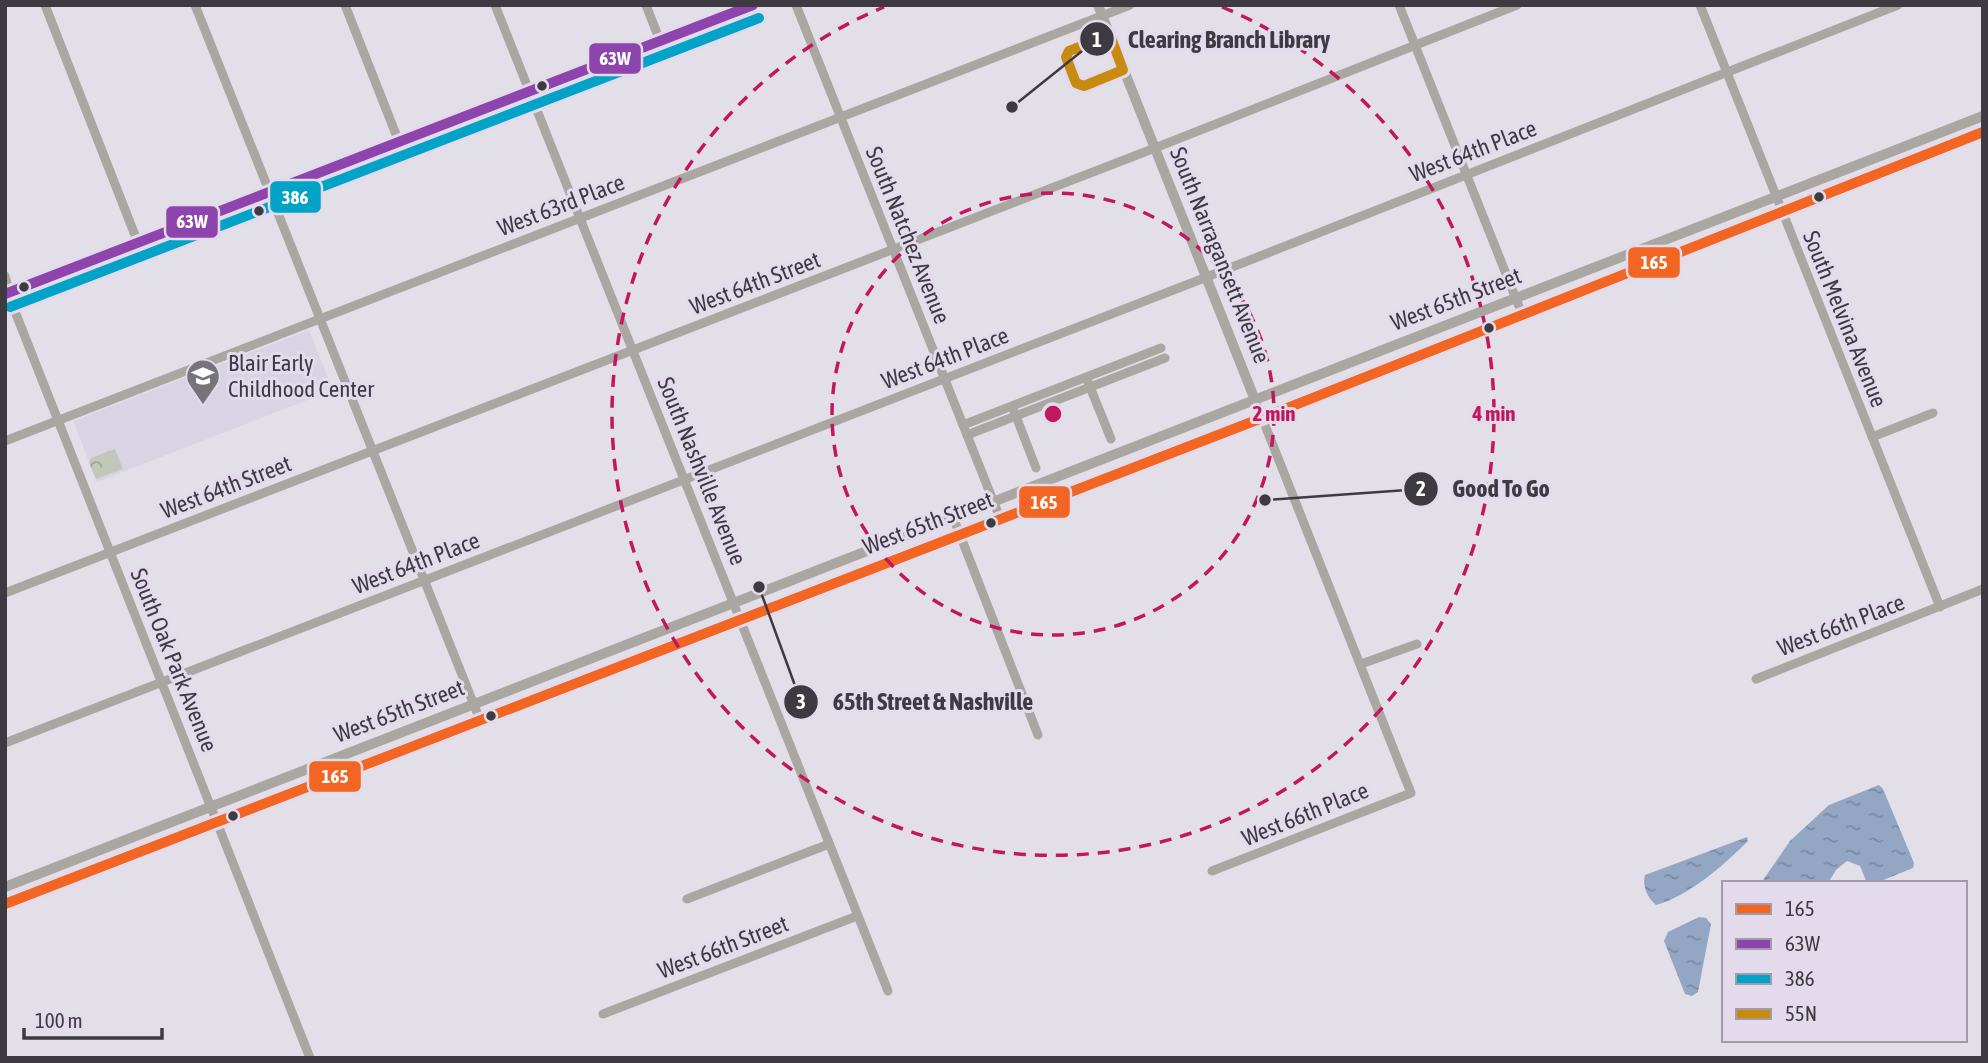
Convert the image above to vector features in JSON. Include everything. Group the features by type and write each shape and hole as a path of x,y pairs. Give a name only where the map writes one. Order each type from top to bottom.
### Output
{"main road":[{"path":"8,293 754,5"}],"street":[{"path":"45,5 138,243"},
{"path":"195,5 480,720"},
{"path":"345,5 399,142"},
{"name":"South Nashville Avenue","path":"495,5 888,991"},
{"path":"646,5 660,41"},
{"name":"South Natchez Avenue","path":"796,5 1000,518"},
{"name":"West 63rd Place","path":"5,441 840,118 1100,11 1130,5"},
{"path":"1399,5 1522,314"},
{"name":"West 64th Street","path":"5,593 893,250 1517,5"},
{"name":"South Melvina Avenue","path":"1700,5 1940,607"},
{"name":"West 64th Place","path":"5,743 1898,5"},
{"name":"South Narragansett Avenue","path":"1100,11 1412,793"},
{"name":"West 65th Street","path":"5,887 1983,116"},
{"name":"West 65th Street","path":"5,904 1262,418 1983,132"},
{"name":"South Oak Park Avenue","path":"5,276 14,309 310,1058"},
{"path":"967,435 1014,411 1124,368 1161,348"},
{"path":"1124,368 1165,358"},
{"path":"1088,382 1111,439"},
{"path":"963,425 1014,411"},
{"path":"1014,411 1036,468"},
{"path":"1872,437 1933,413"},
{"path":"953,517 1038,735"},
{"name":"West 66th Place","path":"1756,679 1983,590"},
{"path":"1361,664 1417,644"},
{"name":"West 66th Place","path":"1212,871 1412,793"},
{"path":"687,899 829,844"},
{"name":"West 66th Street","path":"603,1014 857,916"}],"shaded area":[{"name":"Blair Early Childhood Center","path":"309,330 333,390 97,482 73,421"}],"green space":[{"path":"115,449 123,469 96,479 89,463 91,458"}],"water":[{"path":"1879,785 1914,863 1913,868 1881,881 1866,881 1860,866 1847,861 1836,870 1829,881 1762,881 1790,841 1829,805"},
{"path":"1747,837 1748,841 1728,860 1681,895 1656,905 1648,895 1644,883 1645,875"},
{"path":"1699,917 1706,918 1711,924 1698,992 1692,996 1685,994 1664,941 1668,932"}],"transit line":[{"name":"63W","path":"5,294 753,5"},
{"name":"386","path":"10,307 759,18"},
{"name":"55N","path":"1110,35 1123,70 1084,86 1076,83 1066,57 1069,51 1110,35"},
{"name":"165","path":"5,904 1262,418 1983,132"}],"place":[{"name":"Clearing Branch Library","path":"1012,107"},
{"name":"Blair Early Childhood Center","path":"203,406"},
{"name":"Good To Go","path":"1265,500"},
{"name":"65th Street & Nashville","path":"759,587"}]}
